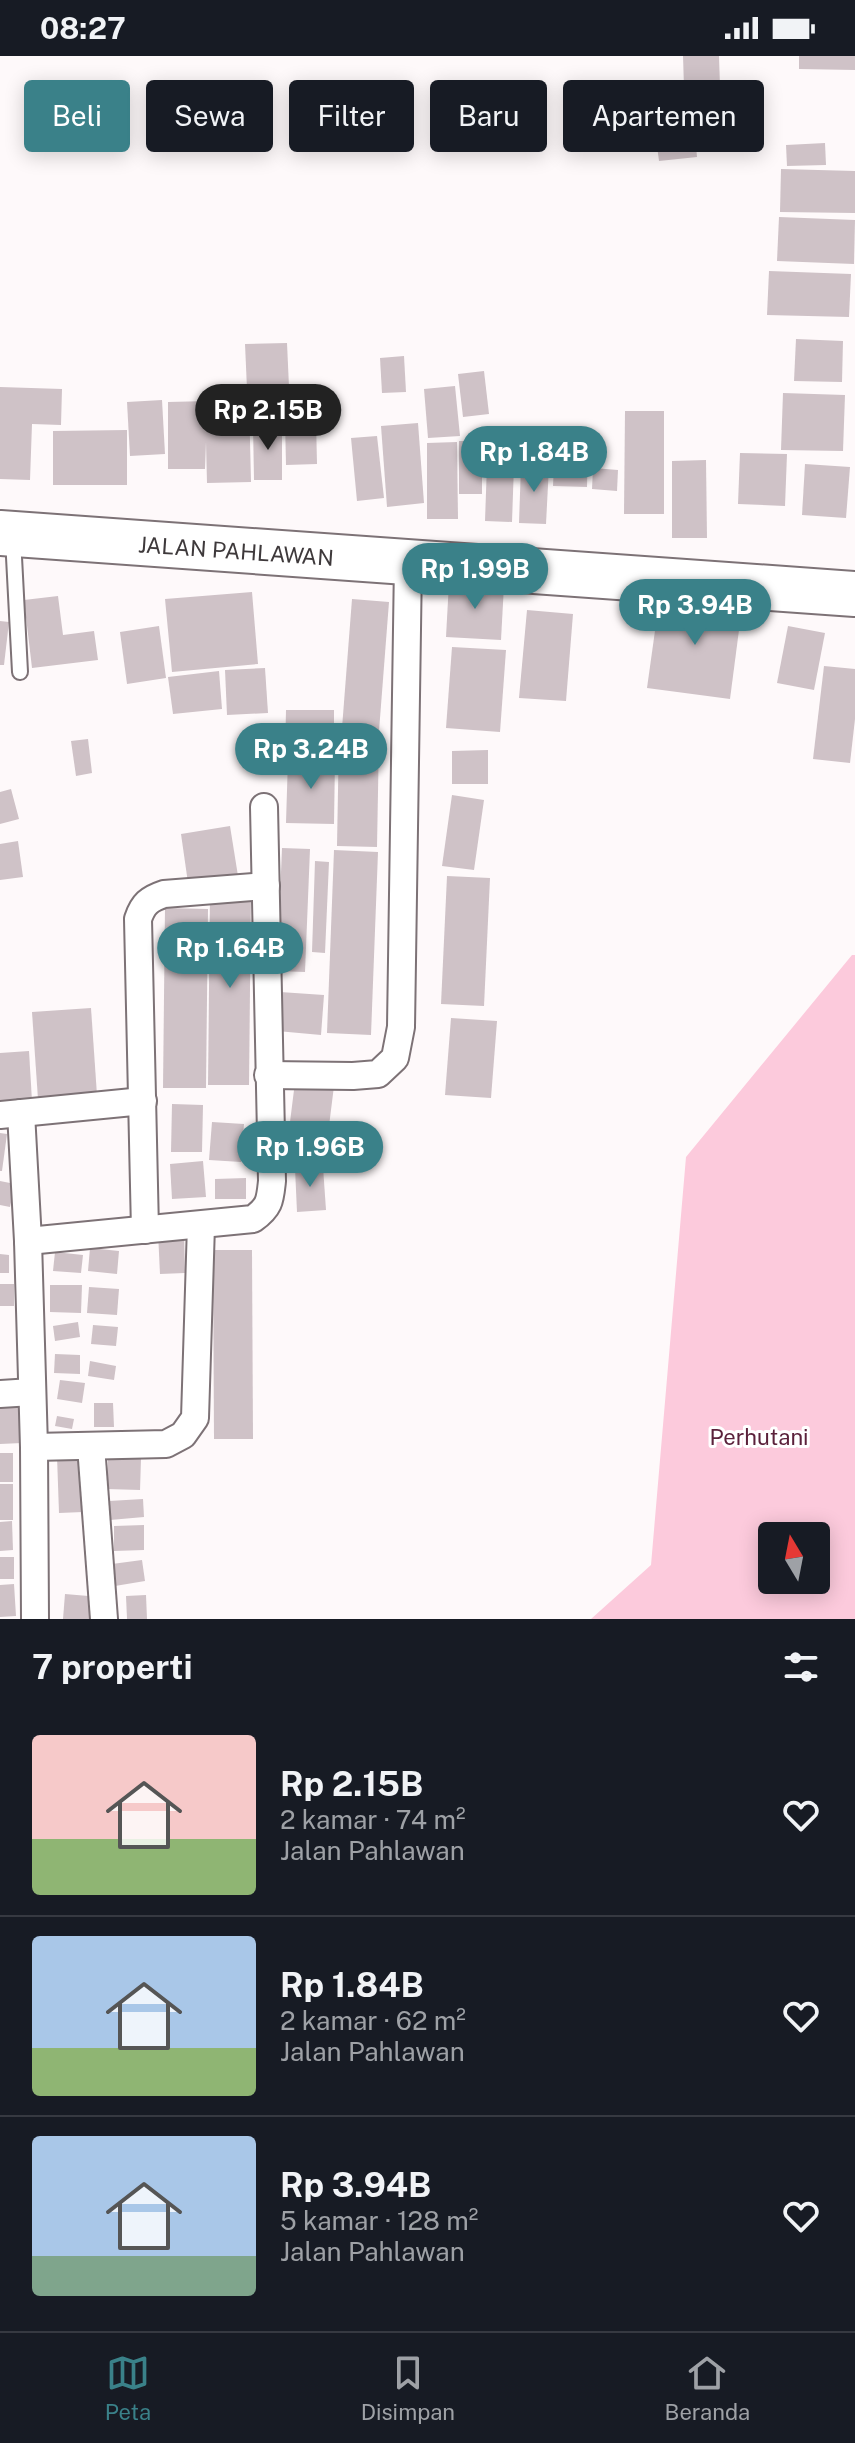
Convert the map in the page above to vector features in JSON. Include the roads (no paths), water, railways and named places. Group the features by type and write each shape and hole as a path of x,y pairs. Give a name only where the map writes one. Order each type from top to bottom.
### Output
{"highway":[{"name":"JALAN PAHLAWAN","path":"6,533 408,563 855,586"}],"street":[{"path":"268,1075 378,1074 395,1058 401,1027 408,563"},
{"path":"28,1241 253,1219 264,1211 270,1198 272,1181 264,807"},
{"path":"145,1230 138,919 142,906 151,898 164,894 266,886"},
{"path":"35,1619 28,1241 10,1114 143,1101"},
{"path":"34,1447 166,1444 183,1435 195,1418 201,1225"},
{"path":"0,1394 32,1392"},
{"path":"91,1446 104,1619"}],"lane":[{"path":"6,533 20,672"}],"park label":[{"name":"Perhutani","path":"759,1437"}]}
